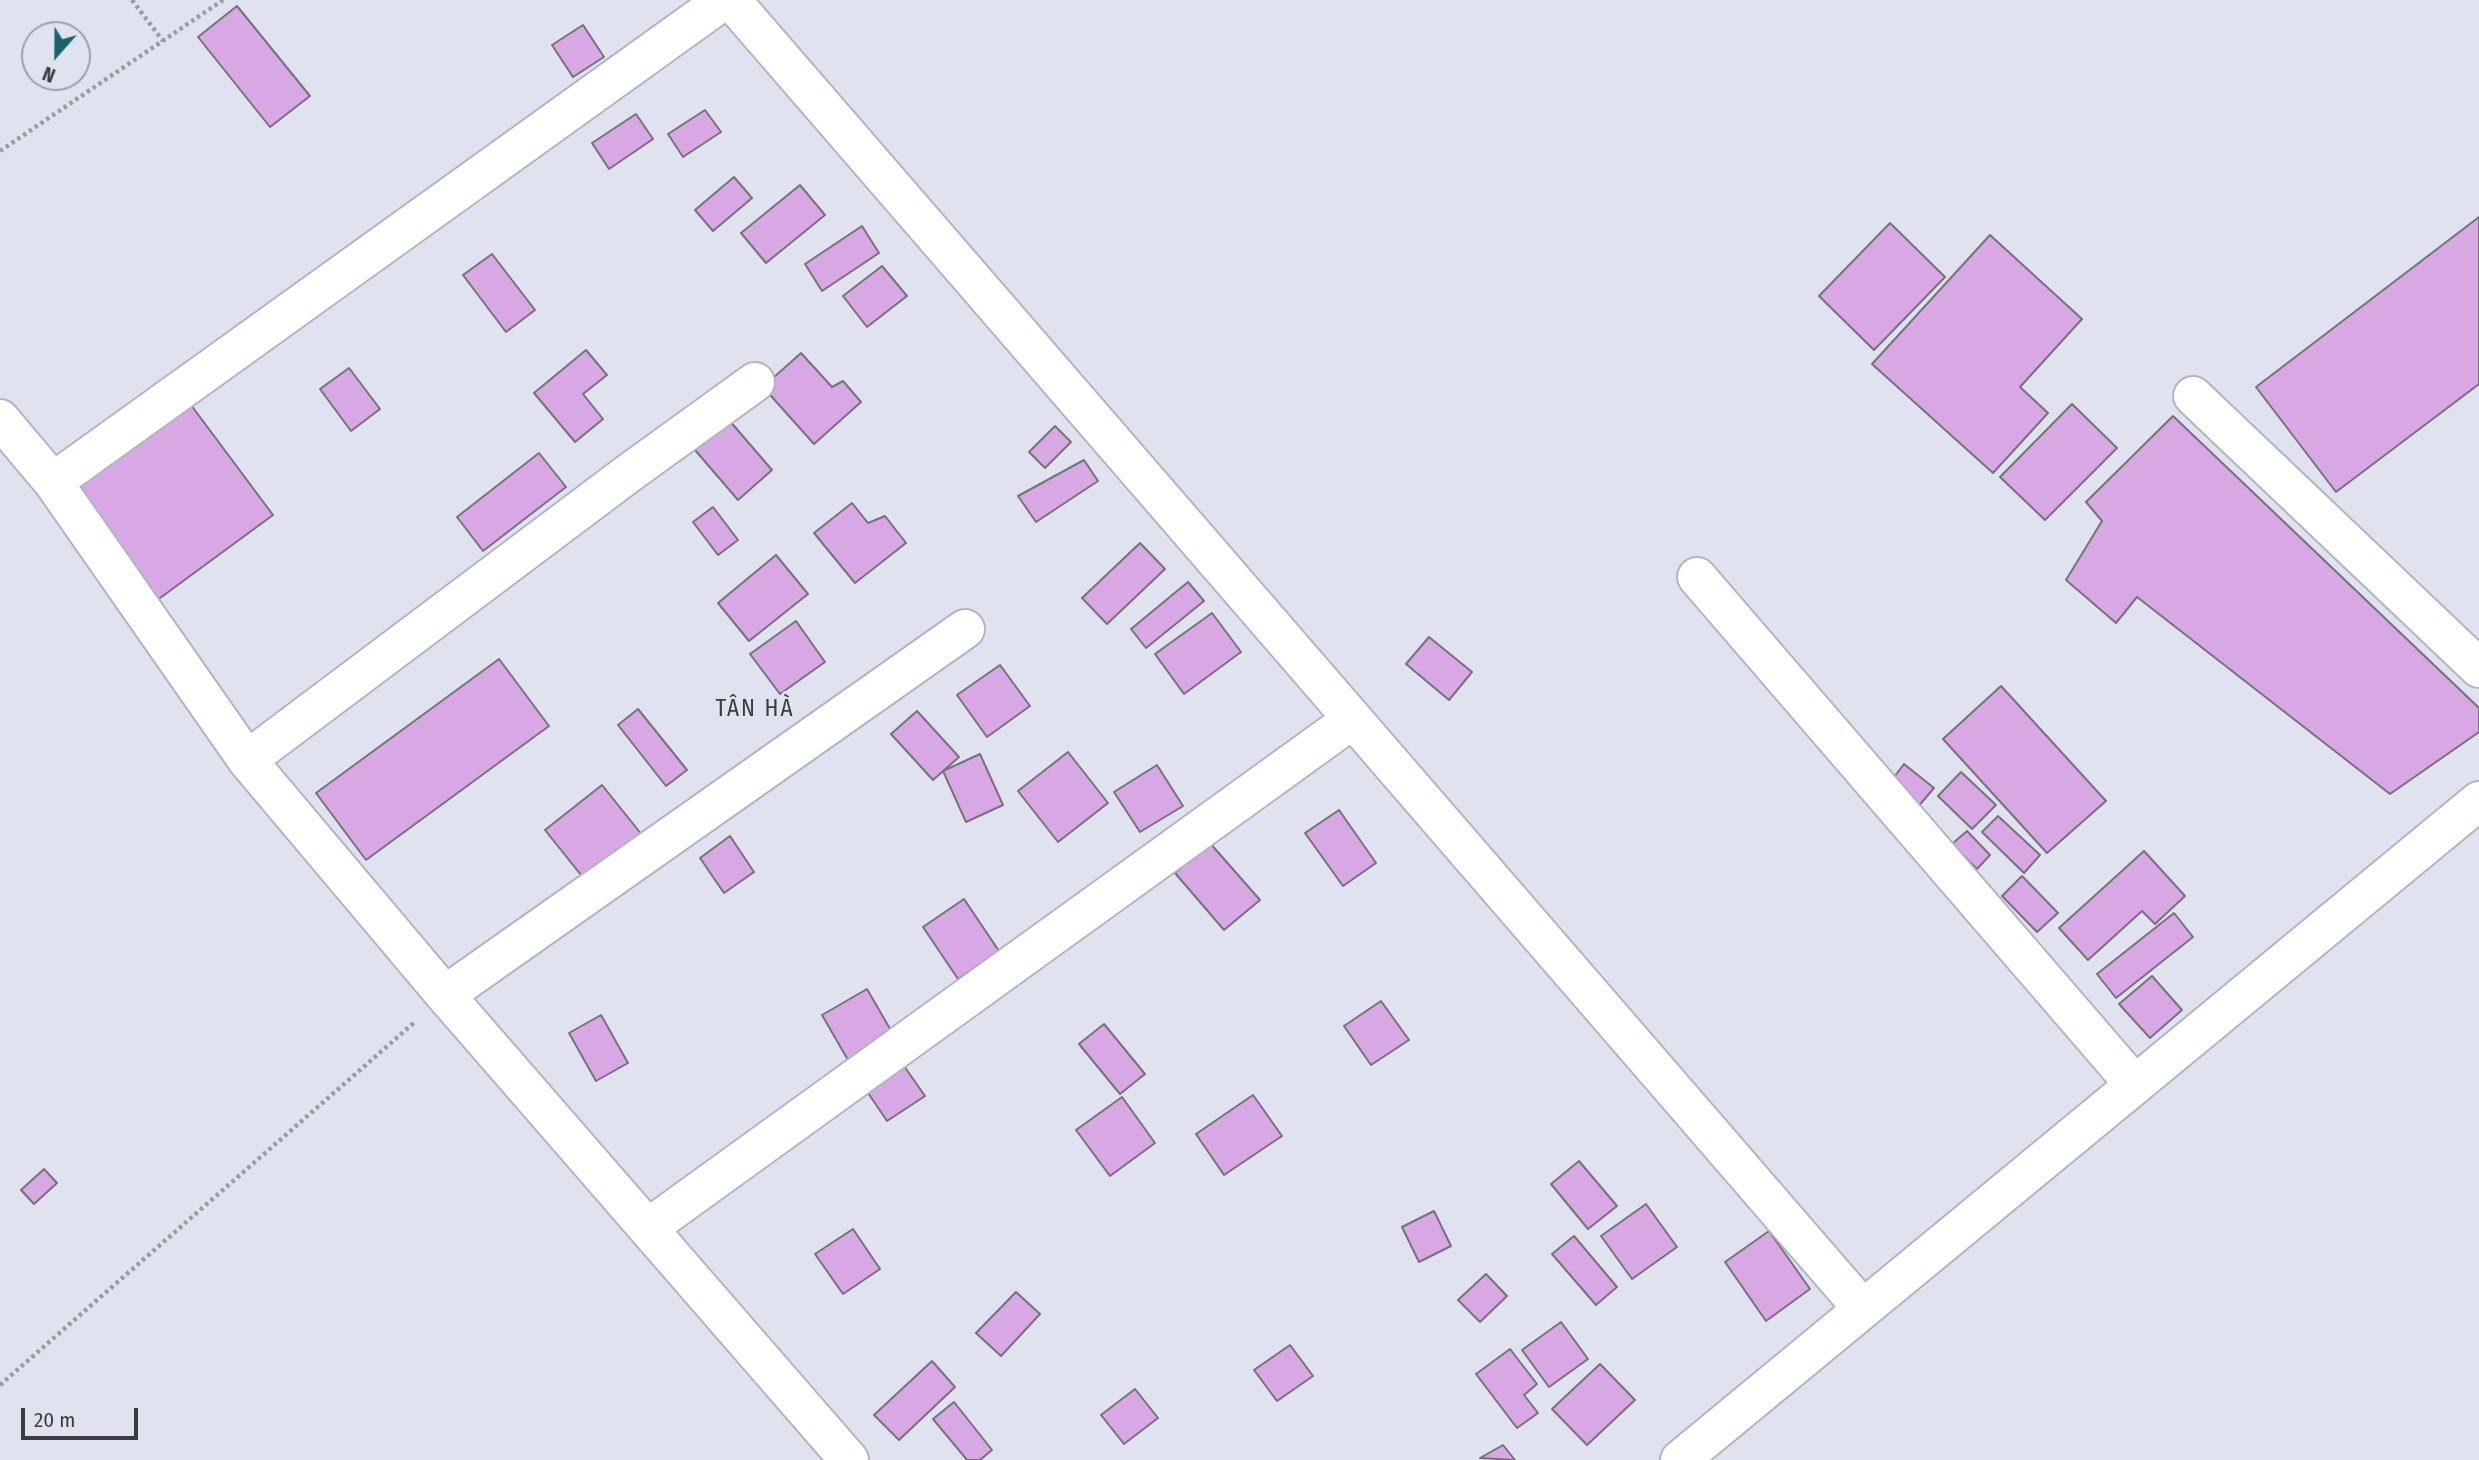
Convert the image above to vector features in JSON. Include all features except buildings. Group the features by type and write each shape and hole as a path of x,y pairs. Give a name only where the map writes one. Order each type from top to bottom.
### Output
{"street":[{"path":"53,482 724,0"},
{"path":"731,0 1863,1309"},
{"path":"247,760 629,473 755,382"},
{"path":"2193,396 2479,668"},
{"path":"0,419 53,482 247,760 445,995 849,1460"},
{"path":"1697,578 2135,1085"},
{"path":"445,995 965,629"},
{"path":"648,1228 1353,719"},
{"path":"1680,1460 2479,801"}],"path":[{"path":"132,0 163,41"},
{"path":"0,151 223,0"},
{"path":"0,1385 445,995"}],"district":[{"name":"TÂN HÀ","path":"755,710"}]}
